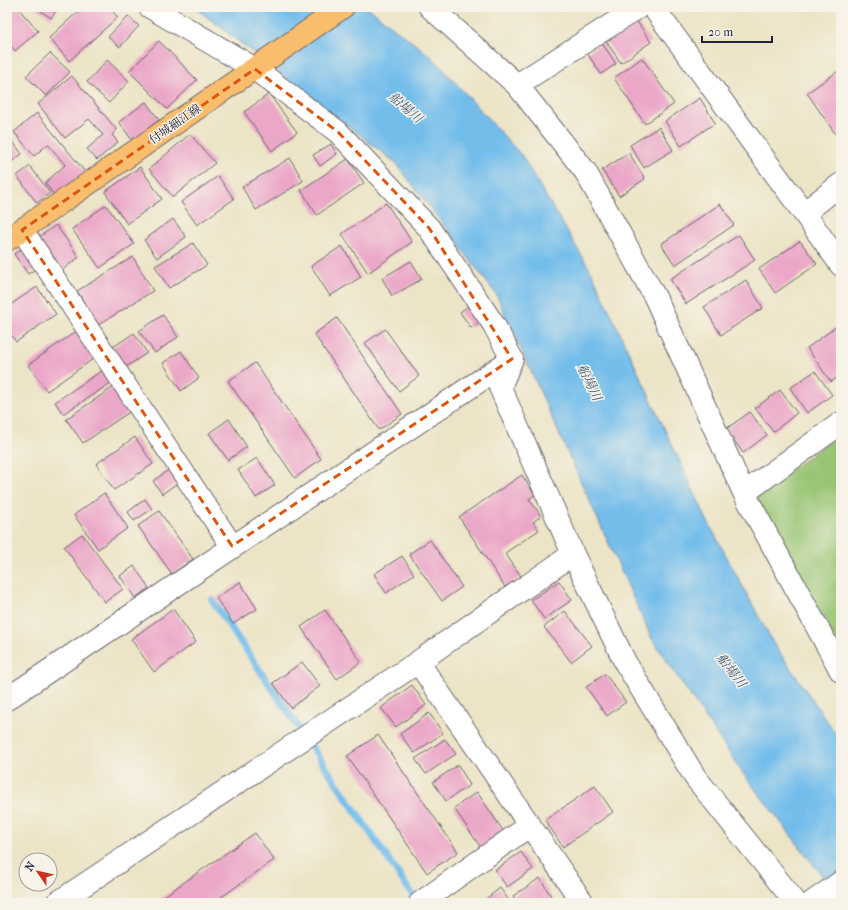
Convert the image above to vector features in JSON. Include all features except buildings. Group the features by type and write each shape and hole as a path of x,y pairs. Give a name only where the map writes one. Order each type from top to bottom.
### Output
{"main road":[{"name":"付城細江線","path":"14,235 259,67 343,7"}],"street":[{"path":"150,7 259,67 338,132 429,228 494,325 512,359"},
{"path":"430,7 517,85 585,171 655,297 744,493 840,668"},
{"path":"517,85 639,7"},
{"path":"653,7 804,212 841,266"},
{"path":"804,212 841,184"},
{"path":"14,235 232,546"},
{"path":"7,698 512,359"},
{"path":"512,359 500,387 573,554 625,662 695,777 796,903"},
{"path":"744,493 841,423"},
{"path":"57,903 418,662 573,554"},
{"path":"418,662 583,903"},
{"path":"420,903 529,826"},
{"path":"811,903 841,882"}],"highlighted area":[{"path":"255,69 338,132 429,228 512,359 232,546 22,230"}],"green space":[{"path":"841,434 840,648 757,501 759,493"}],"water":[{"name":"船場川","path":"194,7 367,7 433,58 522,156 592,273 708,522 773,643 841,741 841,900 742,772 652,639 496,294 396,163"}],"waterway":[{"path":"212,600 418,903"}]}
